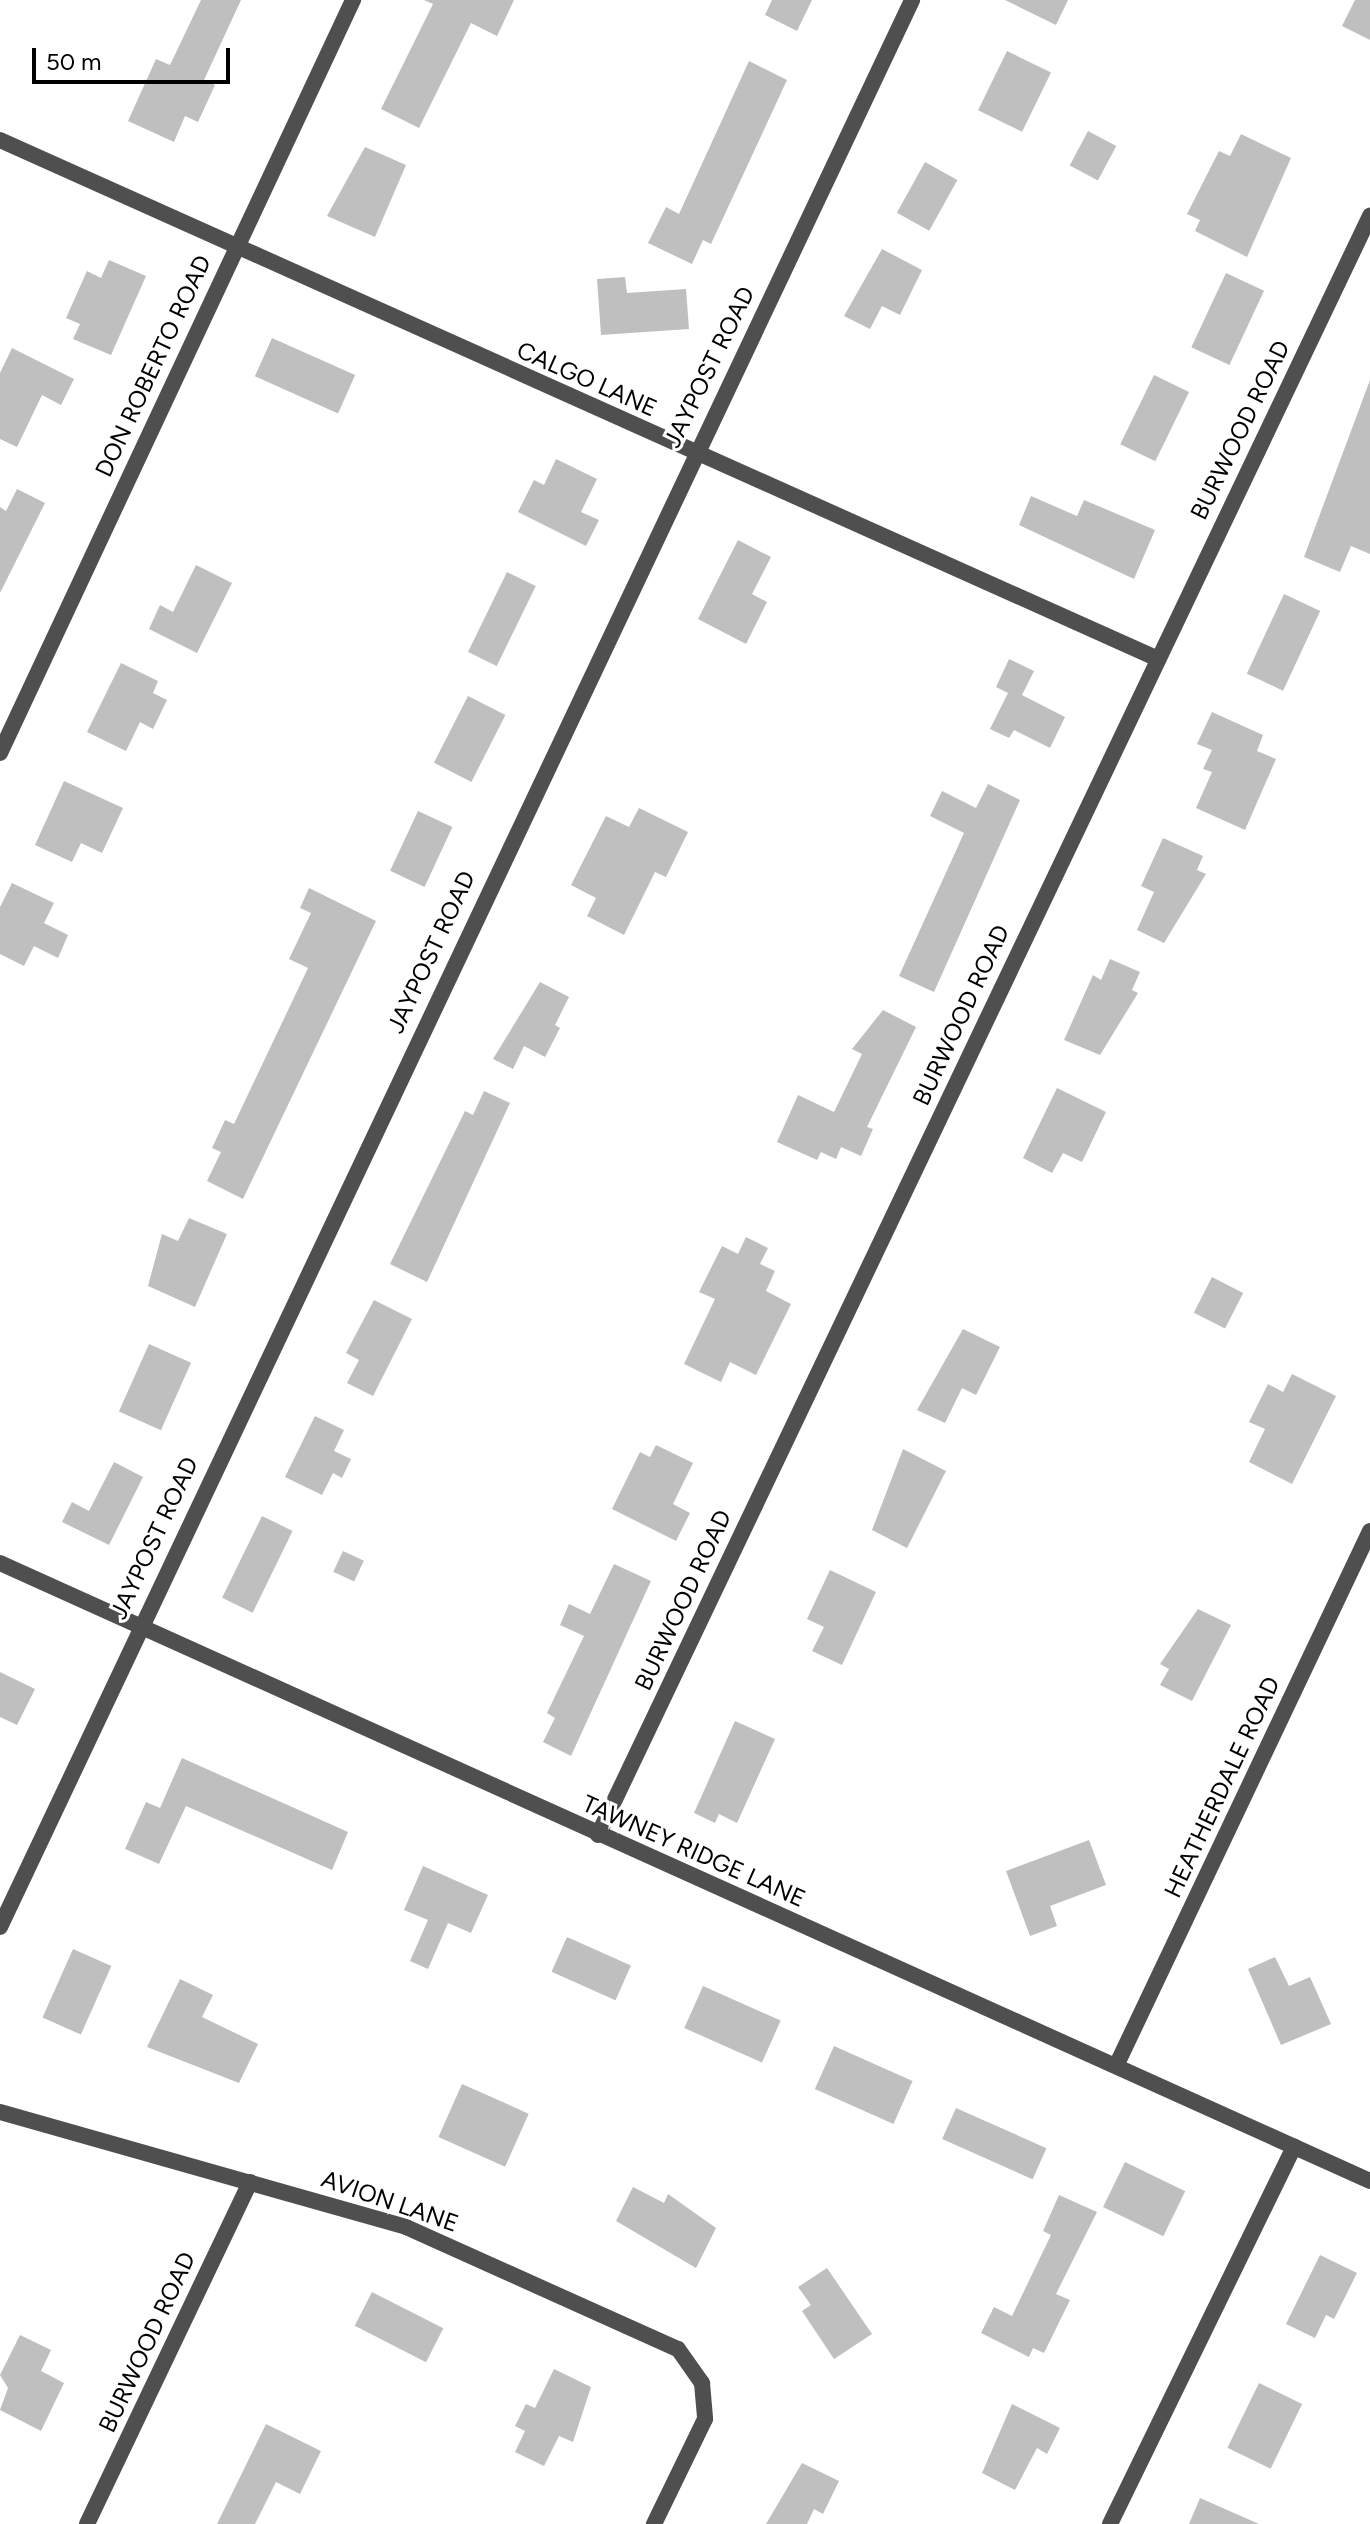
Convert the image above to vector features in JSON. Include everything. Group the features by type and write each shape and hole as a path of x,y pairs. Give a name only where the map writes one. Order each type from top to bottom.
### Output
{"street":[{"name":"DON ROBERTO ROAD","path":"0,753 235,245 353,0"},
{"name":"JAYPOST ROAD","path":"0,1927 139,1626 912,0"},
{"name":"CALGO LANE","path":"0,140 694,454 1156,658"},
{"name":"BURWOOD ROAD","path":"598,1835 1156,658 1370,216"},
{"name":"HEATHERDALE ROAD","path":"1117,2064 1370,1531"},
{"name":"TAWNEY RIDGE LANE","path":"0,1563 598,1835 1117,2064 1370,2181"},
{"name":"AVION LANE","path":"0,2112 406,2227 623,2320 678,2349 702,2383 705,2419 654,2524"},
{"path":"1110,2524 1294,2146"},
{"name":"BURWOOD ROAD","path":"87,2524 250,2182"}],"building":[{"path":"201,0 241,0 204,80 215,85 198,122 185,116 174,142 128,121 156,59 170,65"},
{"path":"424,0 514,0 497,36 471,23 419,128 381,109 433,4"},
{"path":"772,0 812,0 797,31 765,15"},
{"path":"1005,0 1068,0 1056,25"},
{"path":"1355,0 1370,0 1370,40 1342,26"},
{"path":"1007,51 1051,72 1022,132 978,110"},
{"path":"749,61 787,80 711,244 703,240 692,264 648,243 666,207 679,214"},
{"path":"1088,131 1116,146 1098,180 1070,165"},
{"path":"1241,134 1291,158 1247,257 1195,231 1200,220 1187,214 1219,151 1230,156"},
{"path":"365,147 406,165 375,237 327,216"},
{"path":"925,162 957,180 929,231 897,213"},
{"path":"882,249 922,270 900,315 882,306 870,329 844,316"},
{"path":"109,260 146,276 111,355 73,339 80,324 66,318 87,271 101,278"},
{"path":"1226,273 1264,291 1229,365 1191,347"},
{"path":"625,277 627,293 686,289 689,329 601,335 597,279"},
{"path":"272,338 355,375 338,413 255,376"},
{"path":"12,348 74,379 61,405 42,395 17,447 0,439 0,373"},
{"path":"1154,375 1189,392 1155,461 1120,444"},
{"path":"1370,380 1370,554 1351,546 1340,572 1304,557"},
{"path":"556,459 597,479 581,512 599,520 586,546 518,512 534,480 544,485"},
{"path":"17,489 45,503 0,593 0,507 6,511"},
{"path":"1031,496 1077,516 1084,500 1155,530 1134,579 1019,525"},
{"path":"738,540 771,557 752,594 767,602 746,644 698,619"},
{"path":"196,565 232,583 197,653 149,629 160,605 173,612"},
{"path":"507,572 536,586 497,666 468,652"},
{"path":"1284,594 1320,611 1283,691 1247,674"},
{"path":"1009,659 1034,671 1022,695 1065,717 1050,748 1014,730 1009,738 990,729 1008,693 996,687"},
{"path":"121,663 158,681 153,693 167,700 153,729 140,722 126,751 87,732"},
{"path":"468,696 505,715 471,782 434,763"},
{"path":"1212,712 1263,735 1257,751 1276,759 1245,830 1196,808 1212,772 1203,769 1212,750 1197,744"},
{"path":"64,781 123,808 102,853 81,843 72,862 35,845"},
{"path":"988,784 1020,800 934,992 899,976 964,833 930,816 942,791 976,808"},
{"path":"639,808 688,832 666,877 655,872 624,935 587,916 596,898 571,885 606,816 629,827"},
{"path":"418,811 452,827 425,887 390,871"},
{"path":"1163,838 1203,856 1197,870 1206,874 1164,943 1137,930 1154,892 1141,886"},
{"path":"12,883 54,903 44,923 68,935 58,958 34,946 24,966 0,954 0,907"},
{"path":"309,888 376,921 243,1199 207,1181 221,1152 212,1148 225,1120 234,1124 308,968 289,959 311,913 300,908"},
{"path":"1110,959 1140,972 1132,990 1138,993 1100,1055 1064,1040 1093,975 1101,980"},
{"path":"540,982 569,997 555,1025 560,1028 545,1057 524,1046 513,1069 493,1059"},
{"path":"883,1010 916,1027 867,1127 873,1129 861,1156 841,1147 836,1159 821,1152 817,1160 777,1142 798,1095 834,1112 862,1054 852,1049"},
{"path":"1057,1088 1106,1112 1082,1162 1063,1153 1052,1173 1023,1158"},
{"path":"484,1091 510,1103 427,1282 390,1264 465,1111 473,1115"},
{"path":"189,1218 227,1234 195,1307 148,1286 162,1234 178,1241"},
{"path":"746,1237 768,1248 760,1264 775,1271 766,1291 791,1304 756,1375 730,1362 721,1382 684,1364 715,1299 699,1292 722,1246 738,1254"},
{"path":"1212,1277 1243,1293 1225,1329 1194,1313"},
{"path":"374,1300 412,1319 373,1396 347,1383 359,1360 346,1353"},
{"path":"963,1329 1000,1347 976,1395 962,1388 945,1423 917,1410"},
{"path":"149,1344 191,1363 161,1430 119,1412"},
{"path":"1292,1374 1336,1396 1292,1484 1249,1462 1265,1429 1249,1422 1268,1384 1283,1392"},
{"path":"315,1416 344,1430 334,1451 351,1459 342,1478 333,1473 322,1495 285,1477"},
{"path":"656,1445 693,1463 673,1504 690,1513 676,1541 612,1509 640,1452 650,1457"},
{"path":"903,1449 946,1471 907,1548 872,1530"},
{"path":"114,1462 143,1477 109,1545 62,1522 72,1502 89,1511"},
{"path":"262,1516 293,1531 253,1613 222,1598"},
{"path":"343,1551 364,1561 354,1582 333,1572"},
{"path":"614,1564 651,1581 571,1756 543,1742 555,1718 547,1713 584,1636 560,1625 569,1604 590,1614"},
{"path":"830,1570 876,1592 842,1665 812,1651 824,1627 807,1619"},
{"path":"1198,1609 1231,1625 1192,1701 1160,1685 1169,1669 1160,1664"},
{"path":"0,1672 35,1689 17,1725 0,1717"},
{"path":"735,1721 775,1739 737,1823 719,1814 715,1823 694,1813"},
{"path":"182,1758 348,1832 332,1870 186,1806 159,1864 125,1849 146,1802 160,1808"},
{"path":"1089,1840 1106,1885 1050,1906 1057,1926 1030,1936 1006,1871"},
{"path":"423,1866 488,1895 471,1933 448,1923 428,1969 410,1961 428,1920 404,1910"},
{"path":"567,1937 631,1965 615,2000 552,1972"},
{"path":"73,1949 111,1966 81,2035 42,2018"},
{"path":"1275,1957 1289,1986 1310,1977 1331,2024 1281,2045 1248,1969"},
{"path":"180,1979 213,1995 202,2017 258,2044 239,2083 147,2047"},
{"path":"703,1986 781,2021 762,2063 684,2028"},
{"path":"834,2046 913,2081 893,2124 815,2089"},
{"path":"462,2084 529,2114 505,2167 438,2137"},
{"path":"956,2108 1046,2148 1033,2179 942,2139"},
{"path":"1125,2162 1185,2191 1163,2236 1103,2207"},
{"path":"633,2187 664,2203 668,2194 716,2228 696,2268 616,2221"},
{"path":"1059,2195 1097,2212 1056,2294 1070,2300 1044,2353 1033,2348 1029,2357 981,2333 994,2307 1012,2316 1051,2235 1043,2231"},
{"path":"1320,2255 1357,2273 1334,2319 1326,2315 1315,2338 1286,2324"},
{"path":"827,2268 872,2334 834,2359 802,2311 811,2305 798,2287"},
{"path":"372,2292 443,2328 426,2362 355,2326"},
{"path":"20,2335 51,2350 41,2371 64,2383 41,2431 0,2410 8,2388 0,2375"},
{"path":"554,2369 591,2387 573,2442 559,2436 544,2466 515,2452 525,2431 515,2426 526,2404 535,2408"},
{"path":"1259,2383 1302,2404 1271,2469 1227,2448"},
{"path":"1012,2404 1060,2428 1047,2454 1037,2448 1015,2490 982,2473"},
{"path":"266,2424 321,2451 300,2494 276,2482 255,2524 217,2524"},
{"path":"802,2463 839,2481 823,2514 814,2509 807,2524 766,2524"},
{"path":"1200,2498 1259,2524 1189,2524"}]}
